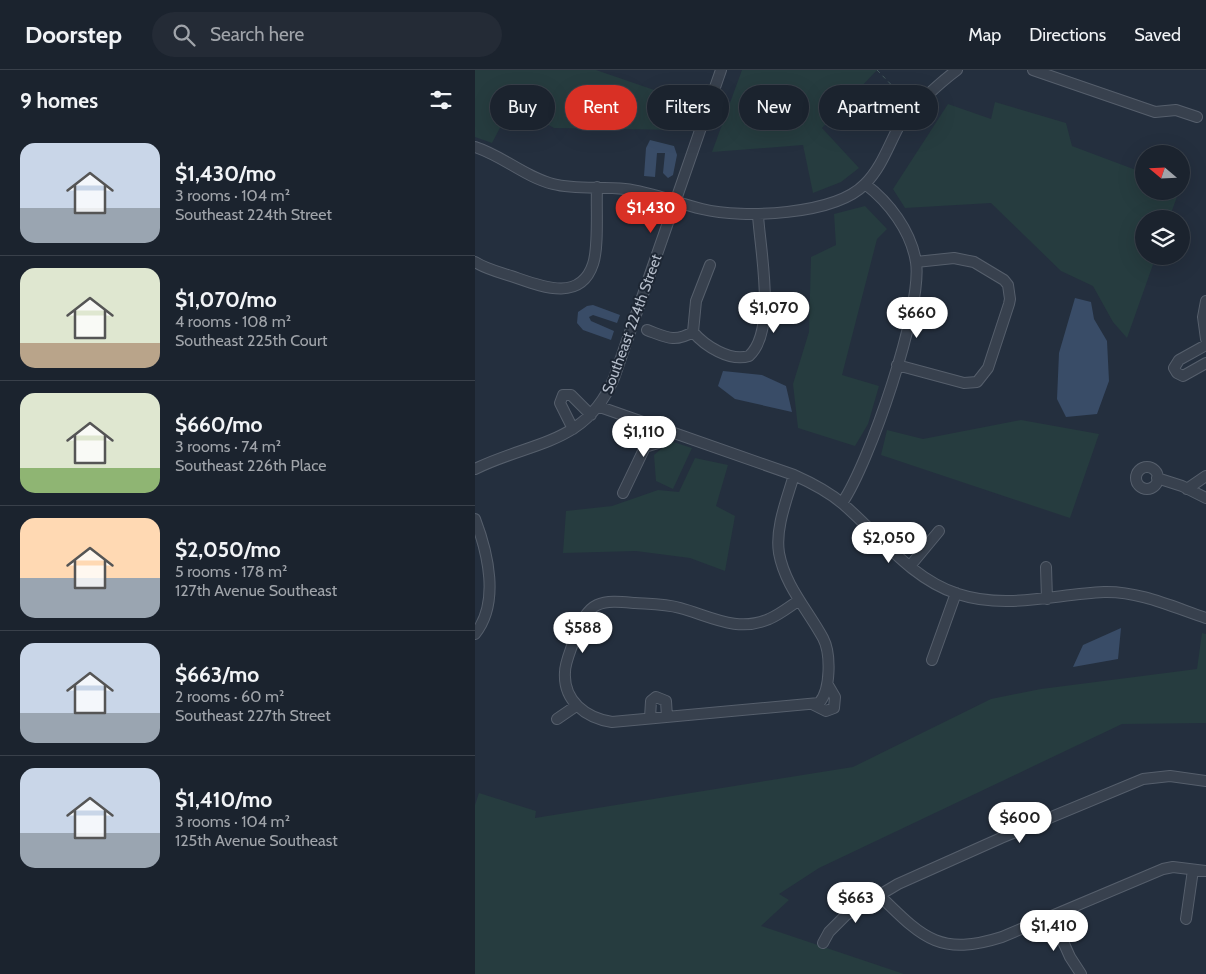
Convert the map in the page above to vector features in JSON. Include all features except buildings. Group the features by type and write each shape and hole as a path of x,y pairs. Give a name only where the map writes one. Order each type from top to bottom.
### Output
{"street":[{"name":"Southeast 224th Street","path":"600,407 614,378 721,70"},
{"path":"938,88 957,70"},
{"path":"1033,70 1155,112 1176,110 1197,117"},
{"path":"475,147 498,157 538,179 555,185 646,192 703,210 758,215 814,208 842,199 865,184 885,155 897,130"},
{"path":"842,503 859,475 897,365 914,298 916,262 902,226 879,194 865,184"},
{"path":"475,262 545,288 558,290 571,287 588,274 594,263 597,188"},
{"path":"710,265 696,300 693,332 700,341 711,348 737,358 749,356 757,347 763,329 765,307 758,215"},
{"path":"897,365 963,383 977,382 988,368 1009,304 1010,292 1003,280 974,262 954,258 916,262"},
{"path":"1206,301 1203,317 1206,339"},
{"path":"647,330 673,339 683,338 693,332"},
{"path":"1206,345 1179,360 1174,368 1177,374 1183,376 1206,363"},
{"path":"573,428 560,403 563,395 571,395 591,415"},
{"path":"475,469 560,437 600,407 794,475 819,486 842,503 909,566 956,594 977,600 999,602 1047,599 1104,592 1123,593 1140,596 1206,618"},
{"path":"623,493 646,445 643,438 647,423"},
{"path":"646,445 652,446 657,444 663,429"},
{"path":"794,475 782,517 779,553 798,601 823,639 827,650 828,685 823,698 814,705"},
{"path":"1187,488 1206,476"},
{"path":"1157,478 1187,488 1206,498"},
{"path":"475,519 486,555 489,600 483,619 475,634"},
{"path":"909,566 939,530"},
{"path":"1046,566 1047,599"},
{"path":"932,660 956,594"},
{"path":"798,601 769,619 739,624 725,623 681,608 663,605 622,602 596,606 585,616 577,632 565,671 566,685 576,706 599,720 612,722 814,705 826,711 834,708 835,697 828,685"},
{"path":"650,718 651,701 656,697 666,701 667,717"},
{"path":"557,719 576,706"},
{"path":"823,943 829,932 846,916 879,895 898,884 1001,838 1143,779 1155,776 1170,776 1206,781"},
{"path":"879,895 917,932 937,942 957,946 980,944 1163,869 1173,867 1206,871"},
{"path":"1186,919 1193,870"},
{"path":"1051,916 1070,957 1081,974"}],"path":[{"path":"877,70 891,85"}],"green space":[{"path":"475,70 596,70 647,88 647,129 637,129 637,85 565,85 565,128 555,128 555,85 490,85 490,130 499,130 492,143 475,137"},
{"path":"742,70 877,70 863,85 819,85 819,130 824,130 859,168 841,182 813,193 803,145 712,152 720,130 729,130 729,106"},
{"path":"995,102 1066,123 1072,146 1135,170 1135,200 1176,200 1172,210 1135,210 1135,265 1153,265 1127,338 1113,322 1093,286 1061,271 991,203 905,208 893,189 931,130 938,130 938,119 948,104 991,119"},
{"path":"865,206 887,229 877,239 842,375 879,386 868,424 855,446 798,428 793,384 809,332 811,257 836,245 834,214"},
{"path":"1021,420 1099,434 1070,518 881,455 887,430 923,439"},
{"path":"670,441 692,448 673,489 656,481 654,455"},
{"path":"695,458 728,465 716,506 735,516 725,571 690,558 636,551 563,553 566,511 612,506 658,490 679,492"},
{"path":"1202,633 1206,634 1206,723 1122,724 819,868 779,894 789,900 761,926 904,974 475,974 475,805 479,793 536,811 535,818 853,767 991,699 1041,689 1197,669"}],"water":[{"path":"650,140 674,146 677,155 673,175 668,178 663,173 665,153 657,153 655,177 644,176 646,148"},
{"path":"1075,298 1091,302 1094,319 1107,341 1109,381 1097,414 1066,417 1057,399 1059,353"},
{"path":"593,305 620,315 617,323 593,315 589,317 591,321 614,331 611,340 583,330 577,323 578,312 587,306"},
{"path":"723,371 762,375 786,386 792,412 735,399 718,386"},
{"path":"1121,628 1118,659 1073,667 1083,645"}]}
